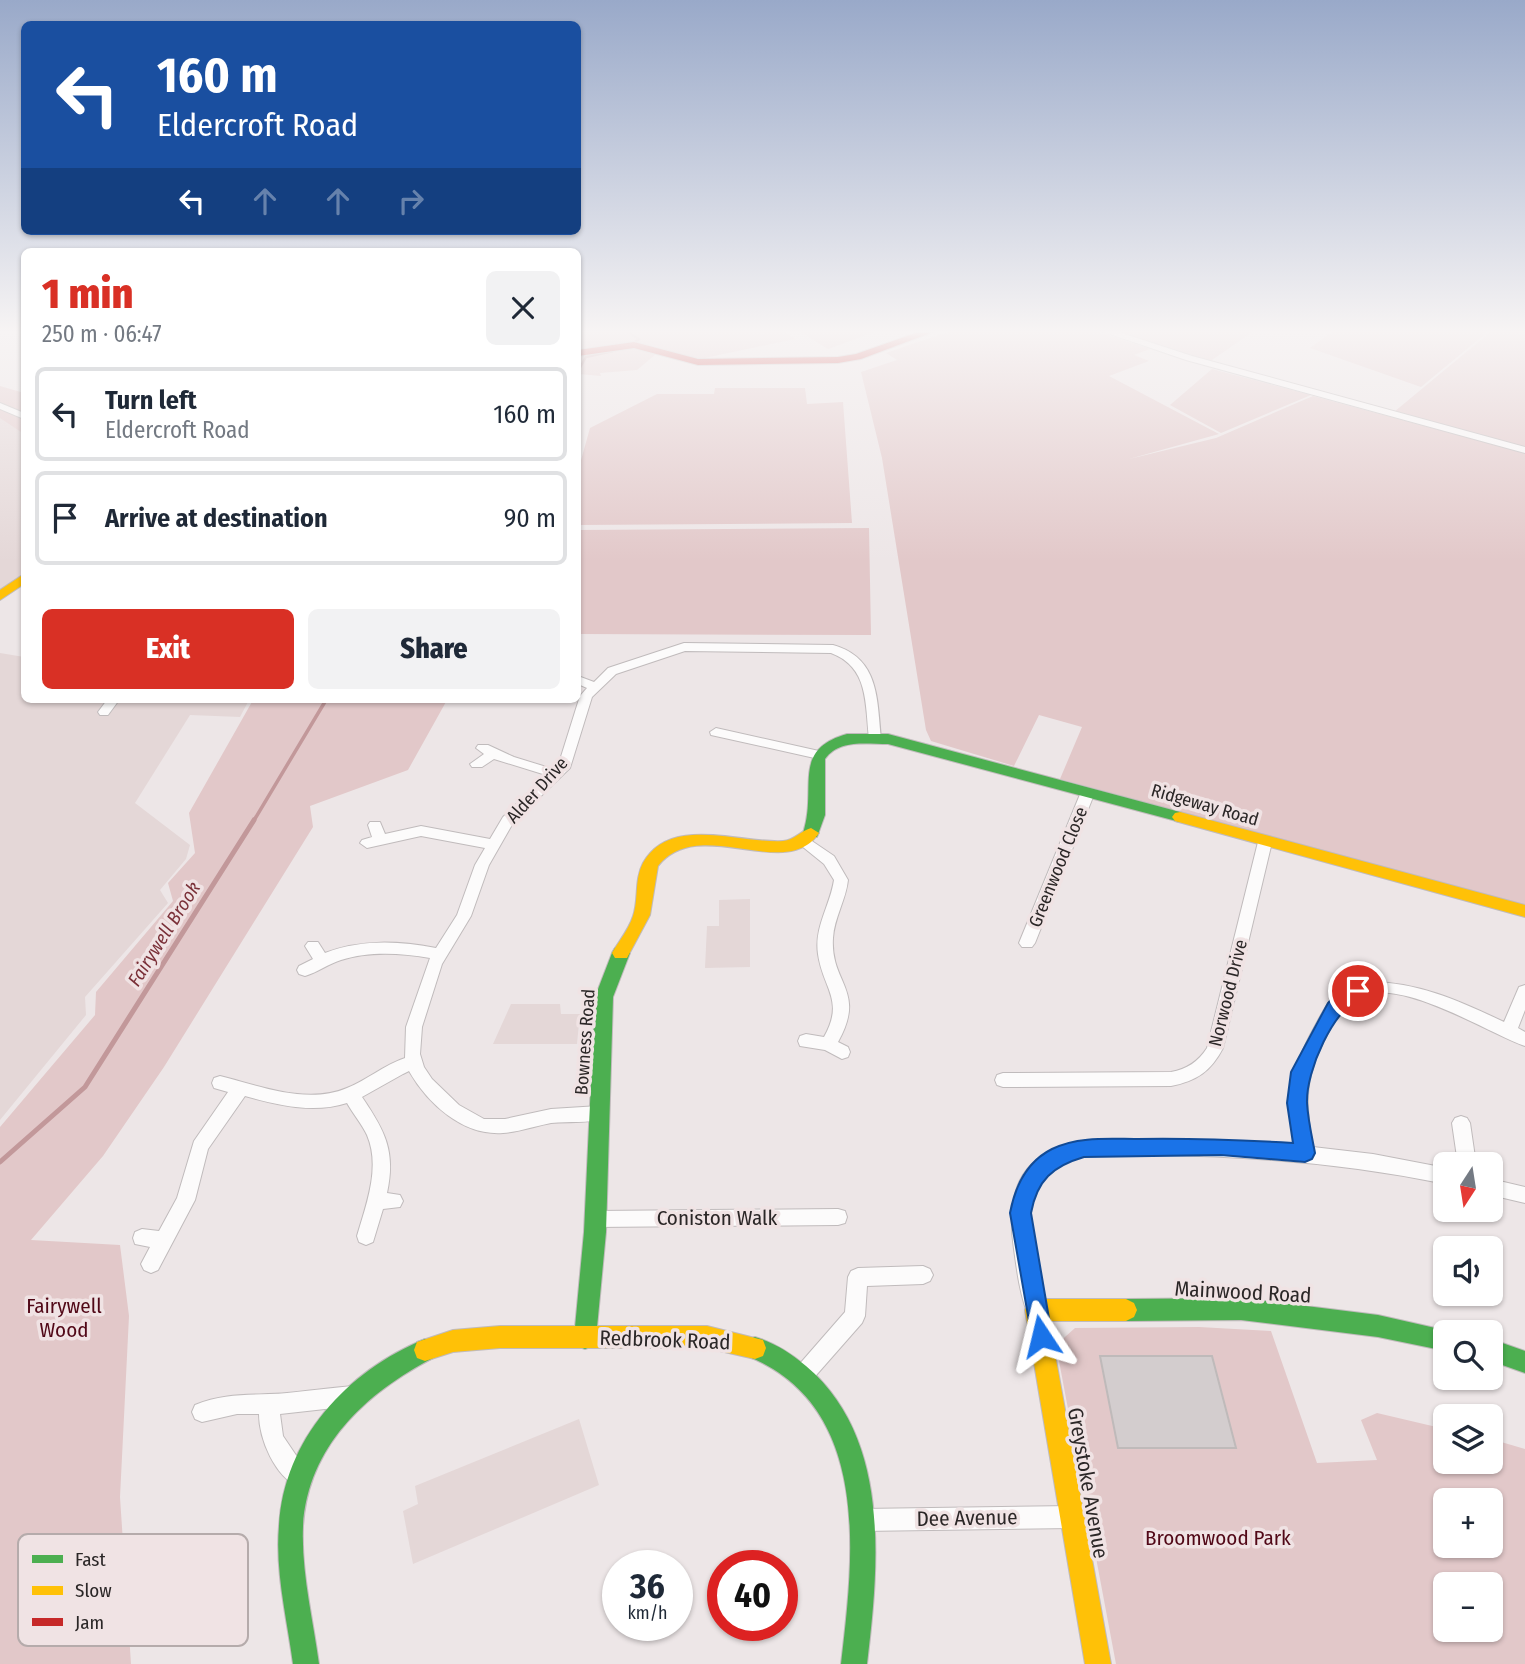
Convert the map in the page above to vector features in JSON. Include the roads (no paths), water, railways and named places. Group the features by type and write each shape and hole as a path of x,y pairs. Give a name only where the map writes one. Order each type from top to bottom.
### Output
{"street":[{"path":"2,407 21,415"},
{"path":"1367,407 1525,450"},
{"path":"0,596 21,580"},
{"path":"581,681 594,686 623,666 680,648 833,649 852,656 864,669 875,738 838,742 819,755 714,732"},
{"name":"Alder Drive","path":"414,1062 412,1032 439,954 462,921 482,865 508,820 569,758 584,703 594,686"},
{"path":"104,712 111,703"},
{"name":"Ridgeway Road","path":"875,738 912,744 1525,911"},
{"path":"477,764 488,751 507,762 530,765 556,774"},
{"path":"806,1041 835,1048 844,1014 841,994 828,963 825,937 841,880 833,864 803,840 811,833 817,821 819,755"},
{"name":"Greenwood Close","path":"1027,943 1088,792"},
{"path":"374,836 421,831 495,845"},
{"name":"Bowness Road","path":"585,1338 595,1219 606,987 620,953 641,918 647,872 656,856 677,842 697,836 727,838 768,849 792,846 803,840"},
{"name":"Norwood Drive","path":"1003,1080 1171,1079 1189,1075 1206,1064 1215,1048 1265,842"},
{"path":"305,970 322,961 358,949 382,946 408,947 439,954"},
{"path":"313,947 322,961"},
{"path":"1305,1153 1297,1103 1300,1072 1334,1008 1347,995 1374,988 1412,992 1525,1039"},
{"path":"1508,1031 1525,991"},
{"path":"220,1083 308,1102 332,1101 351,1095 396,1068 414,1062 426,1084 453,1110 477,1124 497,1127 540,1117 599,1113"},
{"path":"151,1264 189,1192 200,1146 241,1088"},
{"path":"351,1095 379,1143 384,1201 366,1236"},
{"path":"1461,1121 1465,1152"},
{"path":"1036,1310 1021,1213 1032,1177 1048,1161 1066,1152 1100,1147 1221,1147 1305,1153 1433,1173"},
{"path":"1503,1190 1525,1195"},
{"name":"Coniston Walk","path":"595,1219 838,1217"},
{"path":"142,1238 162,1240"},
{"path":"804,1374 855,1316 858,1277 923,1275"},
{"name":"Mainwood Road","path":"1036,1310 1241,1309 1378,1325 1433,1336"},
{"name":"Greystoke Avenue","path":"1036,1310 1098,1664"},
{"name":"Redbrook Road","path":"306,1664 291,1536 299,1476 318,1437 353,1396 407,1357 452,1341 585,1338 729,1339 775,1354 804,1374 822,1394 844,1429 856,1470 862,1520 862,1586 854,1664"},
{"path":"1503,1354 1525,1362"},
{"path":"202,1412 227,1405 272,1404 353,1396"},
{"path":"272,1404 268,1420 271,1435 299,1476"},
{"name":"Dee Avenue","path":"862,1520 1073,1517"}],"waterway":[{"name":"Fairywell Brook","path":"253,822 324,703"},
{"name":"Fairywell Brook","path":"0,1162 85,1087 254,820"}],"park label":[{"name":"Fairywell Wood","path":"64,1318"},
{"name":"Broomwood Park","path":"1218,1538"}]}
